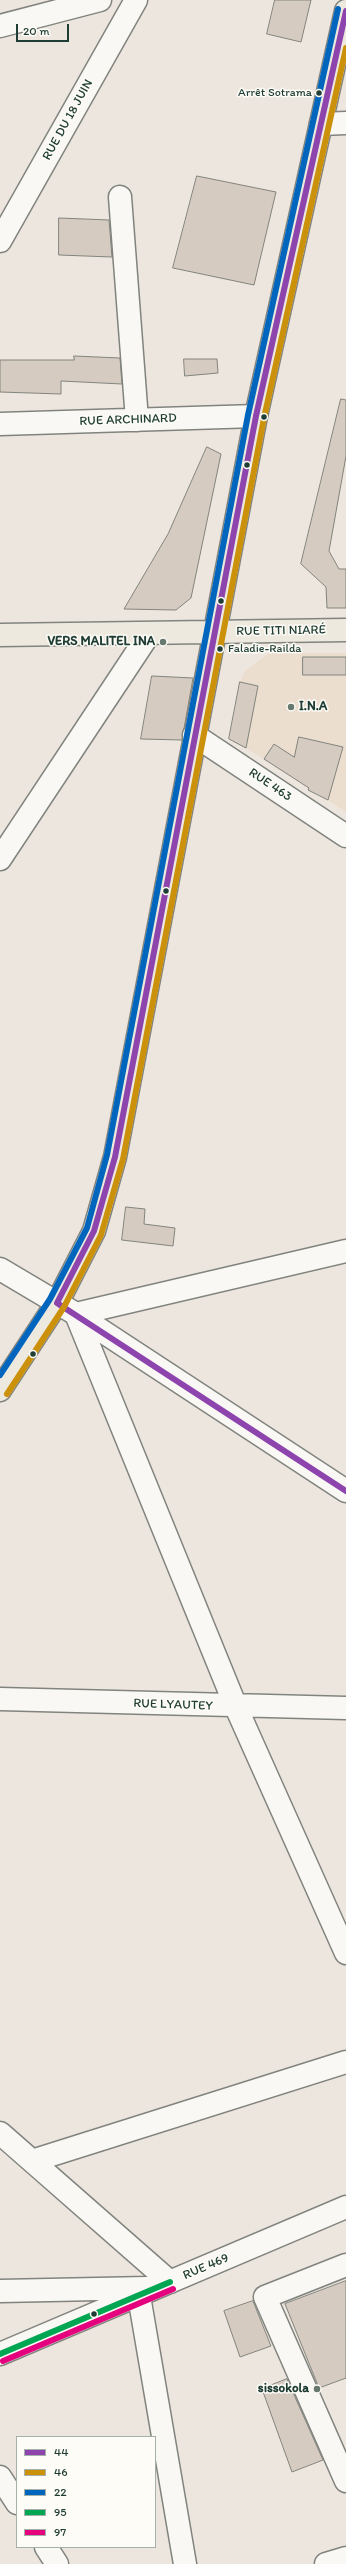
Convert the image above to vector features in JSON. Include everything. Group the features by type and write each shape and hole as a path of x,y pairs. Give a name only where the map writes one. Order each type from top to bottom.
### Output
{"main road":[{"path":"0,1390 57,1303 94,1231 115,1157 194,735 256,416 346,11"},
{"name":"RUE TITI NIARÉ","path":"0,635 346,630"}],"street":[{"path":"0,26 100,0"},
{"name":"RUE DU 18 JUIN","path":"0,241 136,0"},
{"path":"321,124 346,123"},
{"path":"120,197 137,420"},
{"name":"RUE ARCHINARD","path":"0,424 256,416"},
{"path":"0,859 148,634"},
{"name":"RUE 463","path":"194,735 346,836"},
{"path":"76,1314 346,1251"},
{"path":"0,1270 76,1314 346,1491"},
{"path":"76,1314 236,1707 346,1953"},
{"name":"RUE LYAUTEY","path":"0,1699 236,1707 346,1708"},
{"path":"32,2161 346,2062"},
{"path":"0,2133 32,2161 156,2289 185,2564"},
{"name":"RUE 469","path":"0,2354 346,2208"},
{"path":"346,2265 265,2297 346,2481"},
{"path":"0,2291 156,2289"},
{"path":"0,2477 16,2501"},
{"path":"47,2548 57,2564"},
{"path":"326,2564 346,2558"}],"shaded area":[{"name":"I.N.A","path":"269,653 346,653 346,812 232,739 240,682 245,671"}],"building":[{"path":"275,0 311,0 301,42 267,34"},
{"path":"197,176 276,192 254,285 173,268"},
{"path":"59,218 109,220 112,257 59,255"},
{"path":"74,356 120,358 122,384 61,381 61,394 0,392 0,360 74,360"},
{"path":"184,359 217,359 218,373 185,376"},
{"path":"341,399 346,400 346,456 329,551 339,569 346,569 346,608 327,608 326,587 301,564"},
{"path":"207,447 221,454 191,598 176,610 124,609 168,534"},
{"path":"303,657 346,657 346,675 303,675"},
{"path":"152,676 193,678 182,740 141,739"},
{"path":"240,682 258,686 246,748 229,739"},
{"path":"299,737 343,747 328,800 308,790 309,788 264,759 274,744 294,757"},
{"path":"126,1207 145,1209 144,1224 175,1228 173,1246 122,1240"},
{"path":"346,2281 346,2378 319,2388 285,2304"},
{"path":"253,2301 271,2346 240,2357 224,2311"},
{"path":"287,2379 323,2460 292,2472 262,2389"}],"transit line":[{"name":"22","path":"0,1375 50,1299 87,1228 107,1155 248,415 338,9"},
{"name":"44","path":"346,11 256,416 115,1157 94,1231 57,1303 346,1491"},
{"name":"46","path":"7,1394 64,1307 101,1235 123,1159 264,418 346,48"},
{"name":"95","path":"0,2354 170,2282"},
{"name":"97","path":"3,2361 173,2289"}],"place":[{"name":"Arrêt Sotrama","path":"319,93"},
{"name":"VERS MALITEL INA","path":"163,642"},
{"name":"Faladie-Railda","path":"220,649"},
{"name":"I.N.A","path":"291,707"},
{"name":"sissokola","path":"317,2389"}]}
